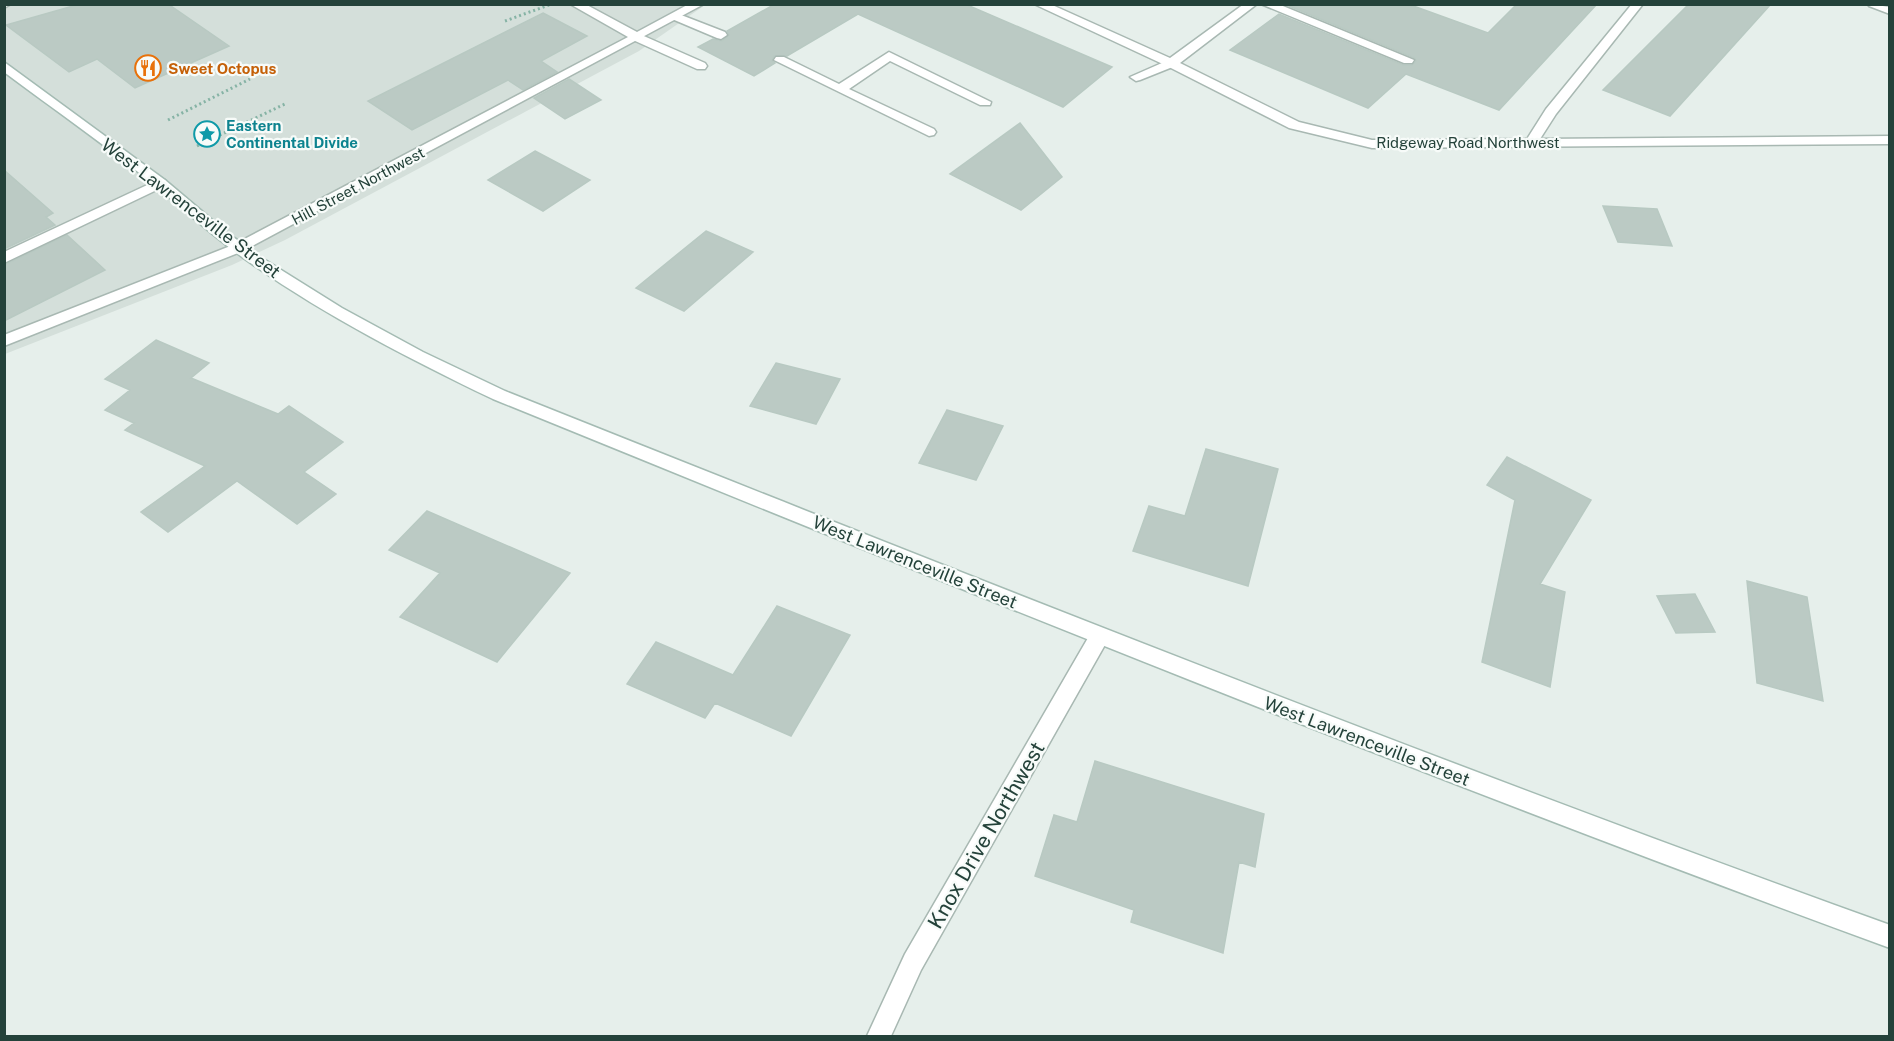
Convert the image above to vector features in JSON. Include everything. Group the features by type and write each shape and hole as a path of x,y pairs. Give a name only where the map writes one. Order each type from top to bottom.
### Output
{"street":[{"path":"575,4 637,37 701,66"},
{"name":"Hill Street Northwest","path":"4,341 238,248 699,4"},
{"name":"Ridgeway Road Northwest","path":"1039,4 1171,63 1294,124 1372,144 1890,140"},
{"path":"1136,77 1171,63 1252,4"},
{"path":"1266,4 1408,60"},
{"path":"1532,142 1551,112 1638,4"},
{"path":"1873,4 1890,11"},
{"path":"676,17 721,35"},
{"path":"840,89 889,56 986,102"},
{"path":"780,60 929,132"},
{"name":"West Lawrenceville Street","path":"4,66 160,183 238,248 337,312 417,356 499,395 1099,637 1637,845 1890,937"},
{"path":"4,258 160,183"},
{"name":"Knox Drive Northwest","path":"879,1036 913,962 1099,637"}],"path":[{"path":"505,21 551,4"},
{"path":"168,120 250,79"},
{"path":"197,146 287,103"}],"shaded area":[{"path":"5,5 705,5 639,51 285,240 232,265 5,354"}],"building":[{"path":"80,4 168,4 229,46 135,88 97,59 69,72 6,25"},
{"path":"775,4 965,4 1112,67 1063,107 858,14 787,56 774,56 772,61 775,63 754,76 698,47 713,39 722,41 729,35 727,31"},
{"path":"1291,4 1408,4 1488,33 1517,4 1597,4 1499,110 1406,74 1368,108 1230,50 1279,14 1403,65 1412,65 1416,61 1415,58 1289,6"},
{"path":"1689,4 1771,4 1670,116 1603,90"},
{"path":"543,13 587,36 541,61 557,72 523,90 508,80 412,130 368,101"},
{"path":"569,79 601,100 565,119 534,98"},
{"path":"1020,123 1062,177 1021,210 950,174"},
{"path":"535,151 590,180 543,211 488,180"},
{"path":"4,170 53,213 46,217 55,225 4,249"},
{"path":"1603,206 1657,209 1672,246 1618,242"},
{"path":"706,231 753,252 684,311 636,288"},
{"path":"67,235 105,270 4,321 4,265"},
{"path":"156,340 209,363 191,378 278,414 289,406 343,442 304,472 336,494 297,524 237,481 168,532 141,512 205,466 125,430 134,423 105,410 130,390 105,379"},
{"path":"776,363 840,379 816,424 750,406"},
{"path":"947,410 1003,426 976,480 919,463"},
{"path":"1206,449 1278,469 1248,586 1133,551 1149,506 1185,516"},
{"path":"1507,457 1591,500 1540,584 1565,592 1550,687 1482,662 1515,500 1487,485"},
{"path":"427,511 570,573 497,662 400,617 440,573 389,550"},
{"path":"1747,581 1807,597 1823,701 1757,683"},
{"path":"1695,594 1715,632 1676,633 1657,596"},
{"path":"777,606 850,635 791,736 715,703 705,718 627,684 656,642 733,675"},
{"path":"1095,761 1264,814 1255,867 1239,862 1223,953 1131,922 1134,910 1035,876 1054,815 1077,822"}],"place":[{"name":"Sweet Octopus","path":"148,68"},
{"name":"Eastern Continental Divide","path":"207,134"}]}
